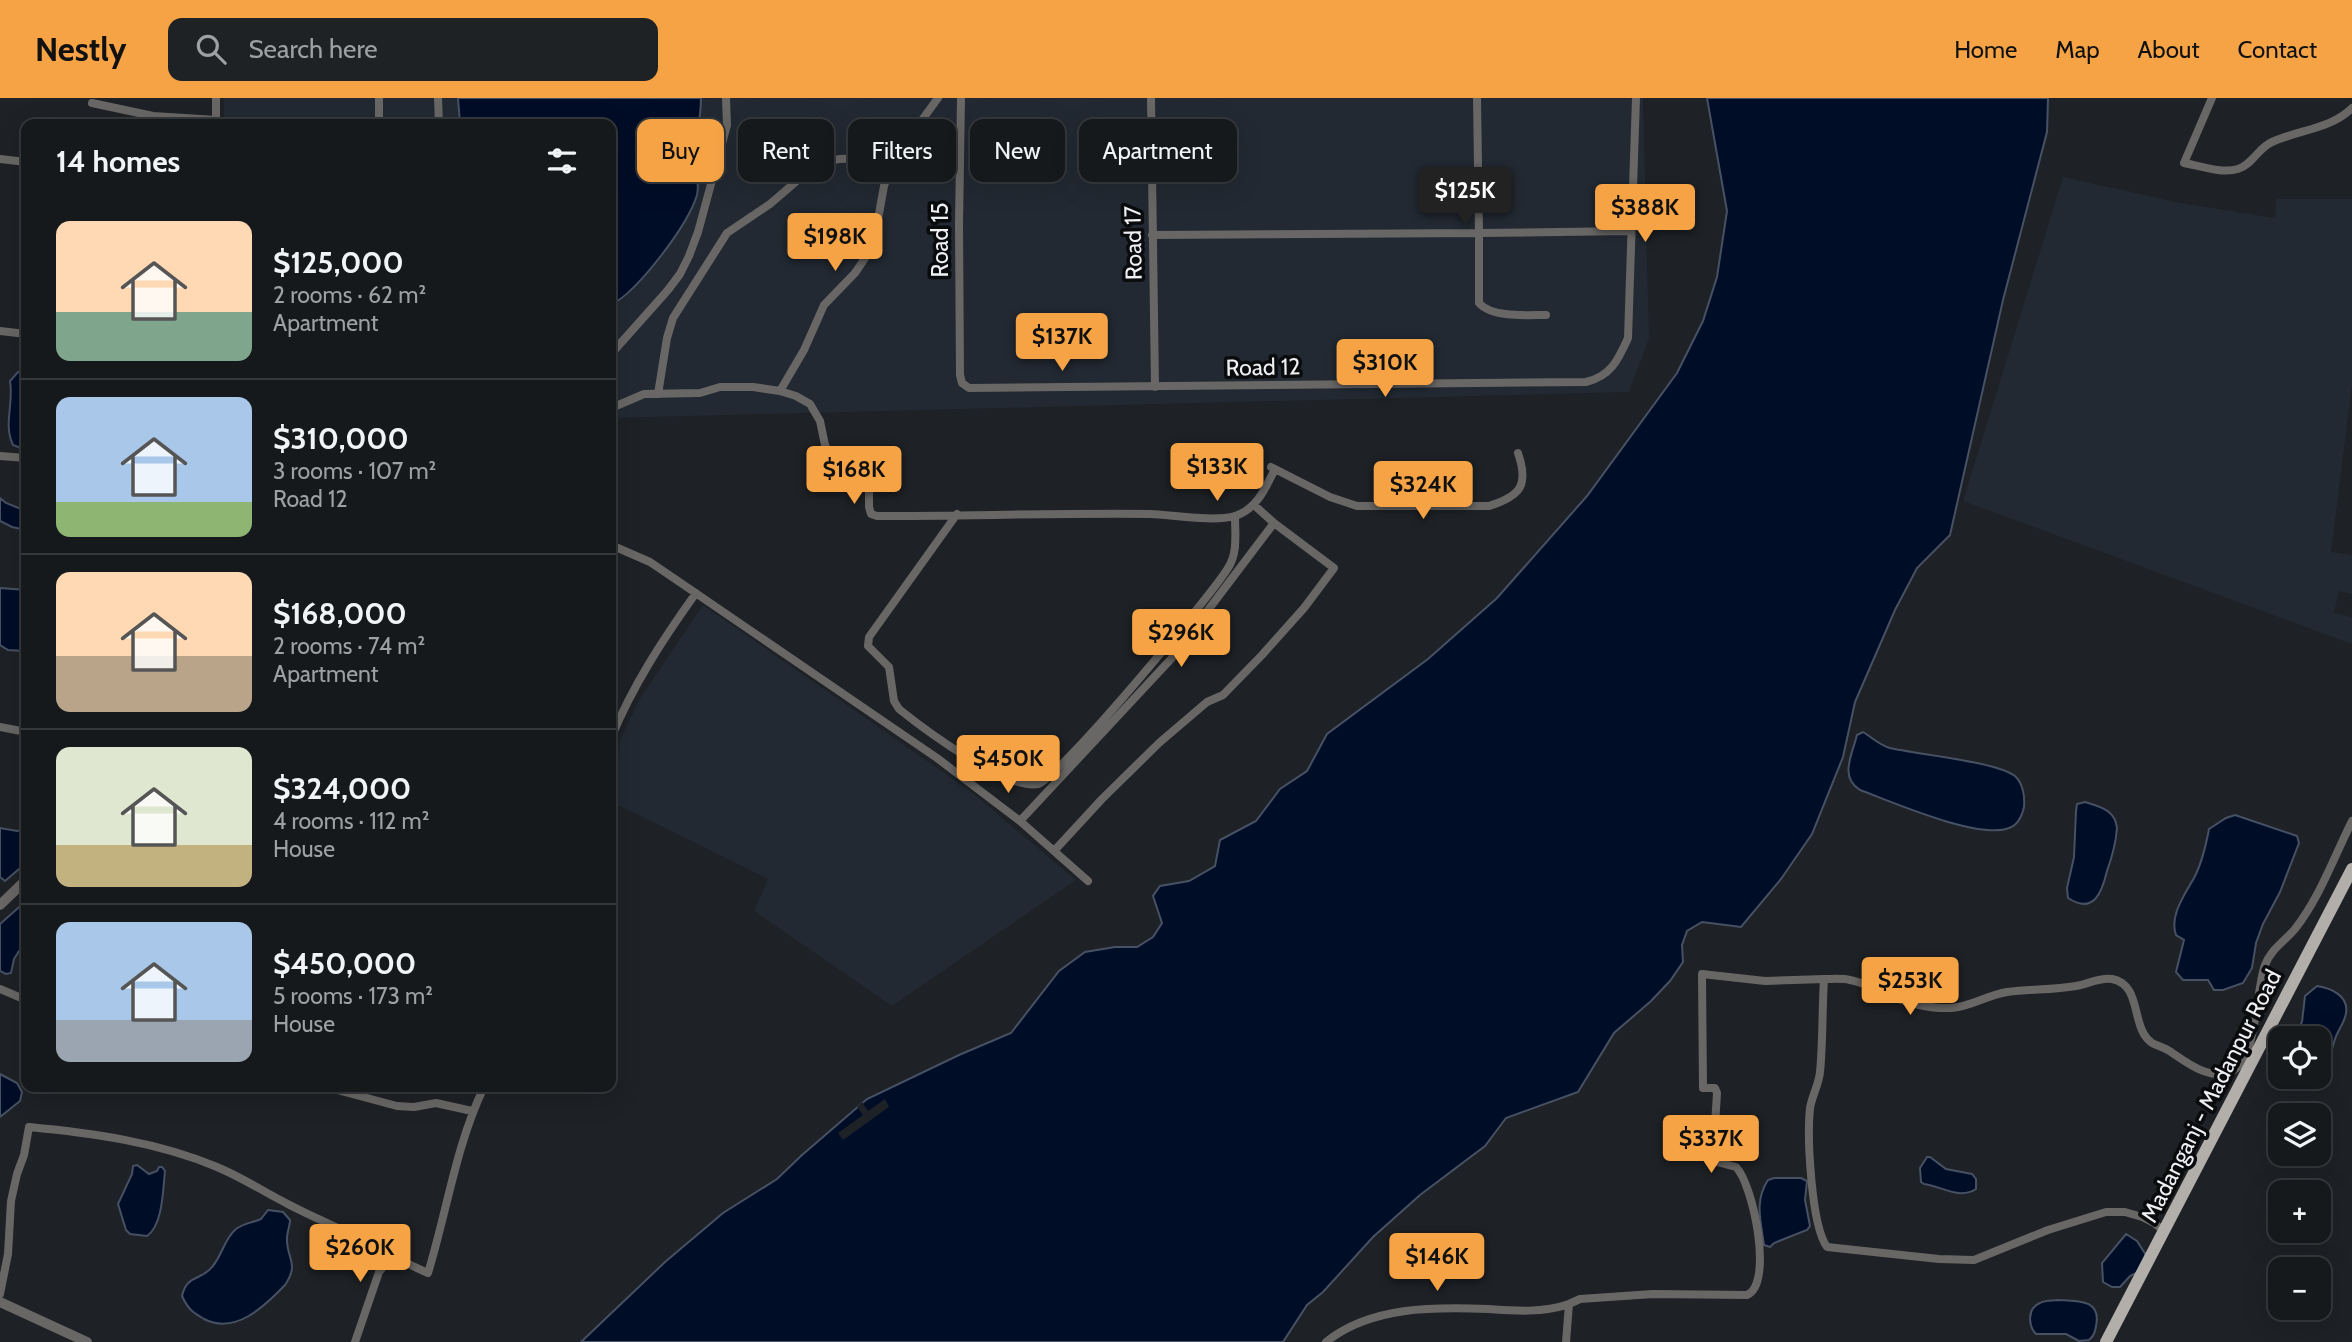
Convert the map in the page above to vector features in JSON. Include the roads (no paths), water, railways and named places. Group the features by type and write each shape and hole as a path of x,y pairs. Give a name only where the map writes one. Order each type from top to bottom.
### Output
{"main road":[{"name":"Madanganj - Madanpur Road","path":"2106,1342 2352,869"}],"street":[{"path":"216,98 216,119"},
{"path":"379,98 379,119"},
{"path":"438,98 439,119"},
{"path":"616,348 668,290 680,274 688,256 705,209 727,125 726,98"},
{"path":"923,119 938,98"},
{"name":"Road 15","path":"961,98 959,224 962,383"},
{"name":"Road 17","path":"1151,98 1154,387"},
{"path":"1477,98 1479,303 1483,308 1504,314 1546,315"},
{"path":"1152,235 1630,231 1636,98"},
{"path":"2212,98 2184,163 2220,170 2237,169 2250,162 2258,151 2271,142 2323,125 2345,115 2352,108"},
{"path":"92,103 165,119"},
{"path":"0,159 21,161"},
{"path":"658,394 673,318 727,233 770,204 806,173 824,163 848,159"},
{"path":"780,391 804,350 824,305 855,273 869,252 875,236 885,182"},
{"name":"Road 12","path":"962,383 969,388 1586,382 1606,375 1628,338 1630,231"},
{"path":"0,331 21,333"},
{"path":"616,406 635,396 699,393 731,386 780,391 796,396 810,404 820,421 825,445 833,460 869,476 869,508 871,514 877,516 1235,516 1254,505 1266,487 1273,468 1330,497 1357,506 1489,506 1506,501 1516,494 1522,484 1524,470 1518,453"},
{"path":"0,456 21,458"},
{"path":"1054,851 1159,743 1207,702 1223,695 1304,608 1334,568 1254,505"},
{"path":"957,514 869,637 868,646 889,667 894,701 899,709 956,749 1003,777 1028,784 1041,784 1054,773 1117,704 1203,601 1229,567 1234,555 1235,516"},
{"path":"1020,821 1171,659 1274,523"},
{"path":"616,547 650,562 905,736 1020,821 1088,881"},
{"path":"616,725 649,662 696,593"},
{"path":"0,727 21,731"},
{"path":"1326,1342 1373,1318 1397,1312 1432,1308 1539,1310 1580,1299 1653,1294 1753,1293 1759,1281 1759,1237 1746,1183 1736,1167 1717,1162 1713,1157 1718,1103 1715,1088 1703,1088 1702,974 1765,981 1850,980 1928,1008 1970,1005 2006,992 2060,989 2100,979 2114,979 2127,987 2134,1002 2140,1028 2150,1042 2191,1066 2216,1074 2234,1070 2244,1058 2256,1018 2264,967 2271,951 2294,929 2318,892 2352,821"},
{"path":"0,905 21,885"},
{"path":"1824,979 1820,1075 1811,1105 1809,1147 1811,1183 1823,1243 1827,1247 1973,1260 2048,1230 2106,1212 2125,1212 2142,1217 2165,1232"},
{"path":"0,989 21,998"},
{"path":"345,1092 397,1106 414,1107 436,1103 472,1111"},
{"path":"0,1294 8,1254 11,1201 29,1127 113,1138 181,1154 215,1166 428,1273 472,1111 482,1092"},
{"path":"355,1342 379,1272 385,1265 398,1260"},
{"path":"0,1302 79,1340"},
{"path":"1566,1342 1569,1304"}],"water":[{"path":"458,98 701,98 699,119 637,119 637,182 698,182 698,190 684,223 661,256 635,286 616,301 616,119 460,119"},
{"path":"1707,98 2048,98 2047,132 2003,300 1950,535 1917,568 1895,610 1855,702 1843,757 1812,834 1781,879 1741,927 1702,922 1687,931 1682,945 1683,962 1651,1001 1614,1033 1578,1092 1506,1118 1485,1146 1420,1195 1373,1237 1323,1292 1307,1305 1283,1342 581,1342 665,1262 723,1213 777,1179 867,1099 1011,1033 1059,971 1085,952 1115,947 1137,947 1153,937 1162,923 1153,896 1160,886 1189,881 1215,866 1220,840 1256,821 1280,789 1307,771 1327,734 1428,659 1497,598 1587,496 1677,373 1703,321 1717,277 1727,211"},
{"path":"21,372 21,448 13,445 10,437 10,381"},
{"path":"0,498 21,509 21,529 0,521"},
{"path":"0,588 21,590 21,651 8,650 0,645"},
{"path":"1863,732 1890,748 1976,763 2007,772 2016,777 2022,787 2024,803 2021,817 2009,828 1978,829 1935,818 1860,790 1850,779 1849,765 1857,735"},
{"path":"2085,802 2110,813 2117,828 2114,850 2099,893 2095,899 2084,904 2068,898 2067,888 2074,857 2077,804"},
{"path":"2235,815 2297,836 2299,843 2280,892 2263,924 2256,943 2252,968 2243,983 2223,990 2214,990 2208,980 2183,980 2176,972 2184,940 2176,935 2174,928 2176,913 2199,866 2209,829"},
{"path":"0,828 21,830 21,867 5,881 0,877"},
{"path":"21,905 21,951 14,959 11,973 6,974 0,971 0,924"},
{"path":"2317,986 2333,991 2345,1002 2346,1013 2331,1054 2331,1026 2300,1026 2305,996"},
{"path":"0,1074 17,1083 22,1092 20,1101 0,1117"},
{"path":"1927,1157 1946,1169 1972,1174 1976,1179 1976,1189 1957,1193 1924,1184 1921,1182 1920,1168"},
{"path":"137,1165 149,1174 157,1171 159,1167 165,1171 159,1215 147,1236 130,1234 126,1230 118,1204 133,1166"},
{"path":"1801,1178 1807,1181 1805,1200 1810,1226 1807,1230 1770,1247 1764,1245 1760,1204 1768,1180"},
{"path":"268,1210 283,1212 290,1220 287,1245 292,1271 285,1285 258,1310 238,1321 216,1323 196,1314 182,1296 187,1284 212,1267 236,1229 261,1219"},
{"path":"2126,1234 2137,1241 2146,1255 2140,1271 2130,1276 2120,1287 2112,1287 2103,1282 2102,1263"},
{"path":"2058,1300 2092,1306 2097,1317 2096,1328 2089,1340 2079,1341 2066,1334 2036,1334 2033,1331 2030,1317 2036,1305"}]}
